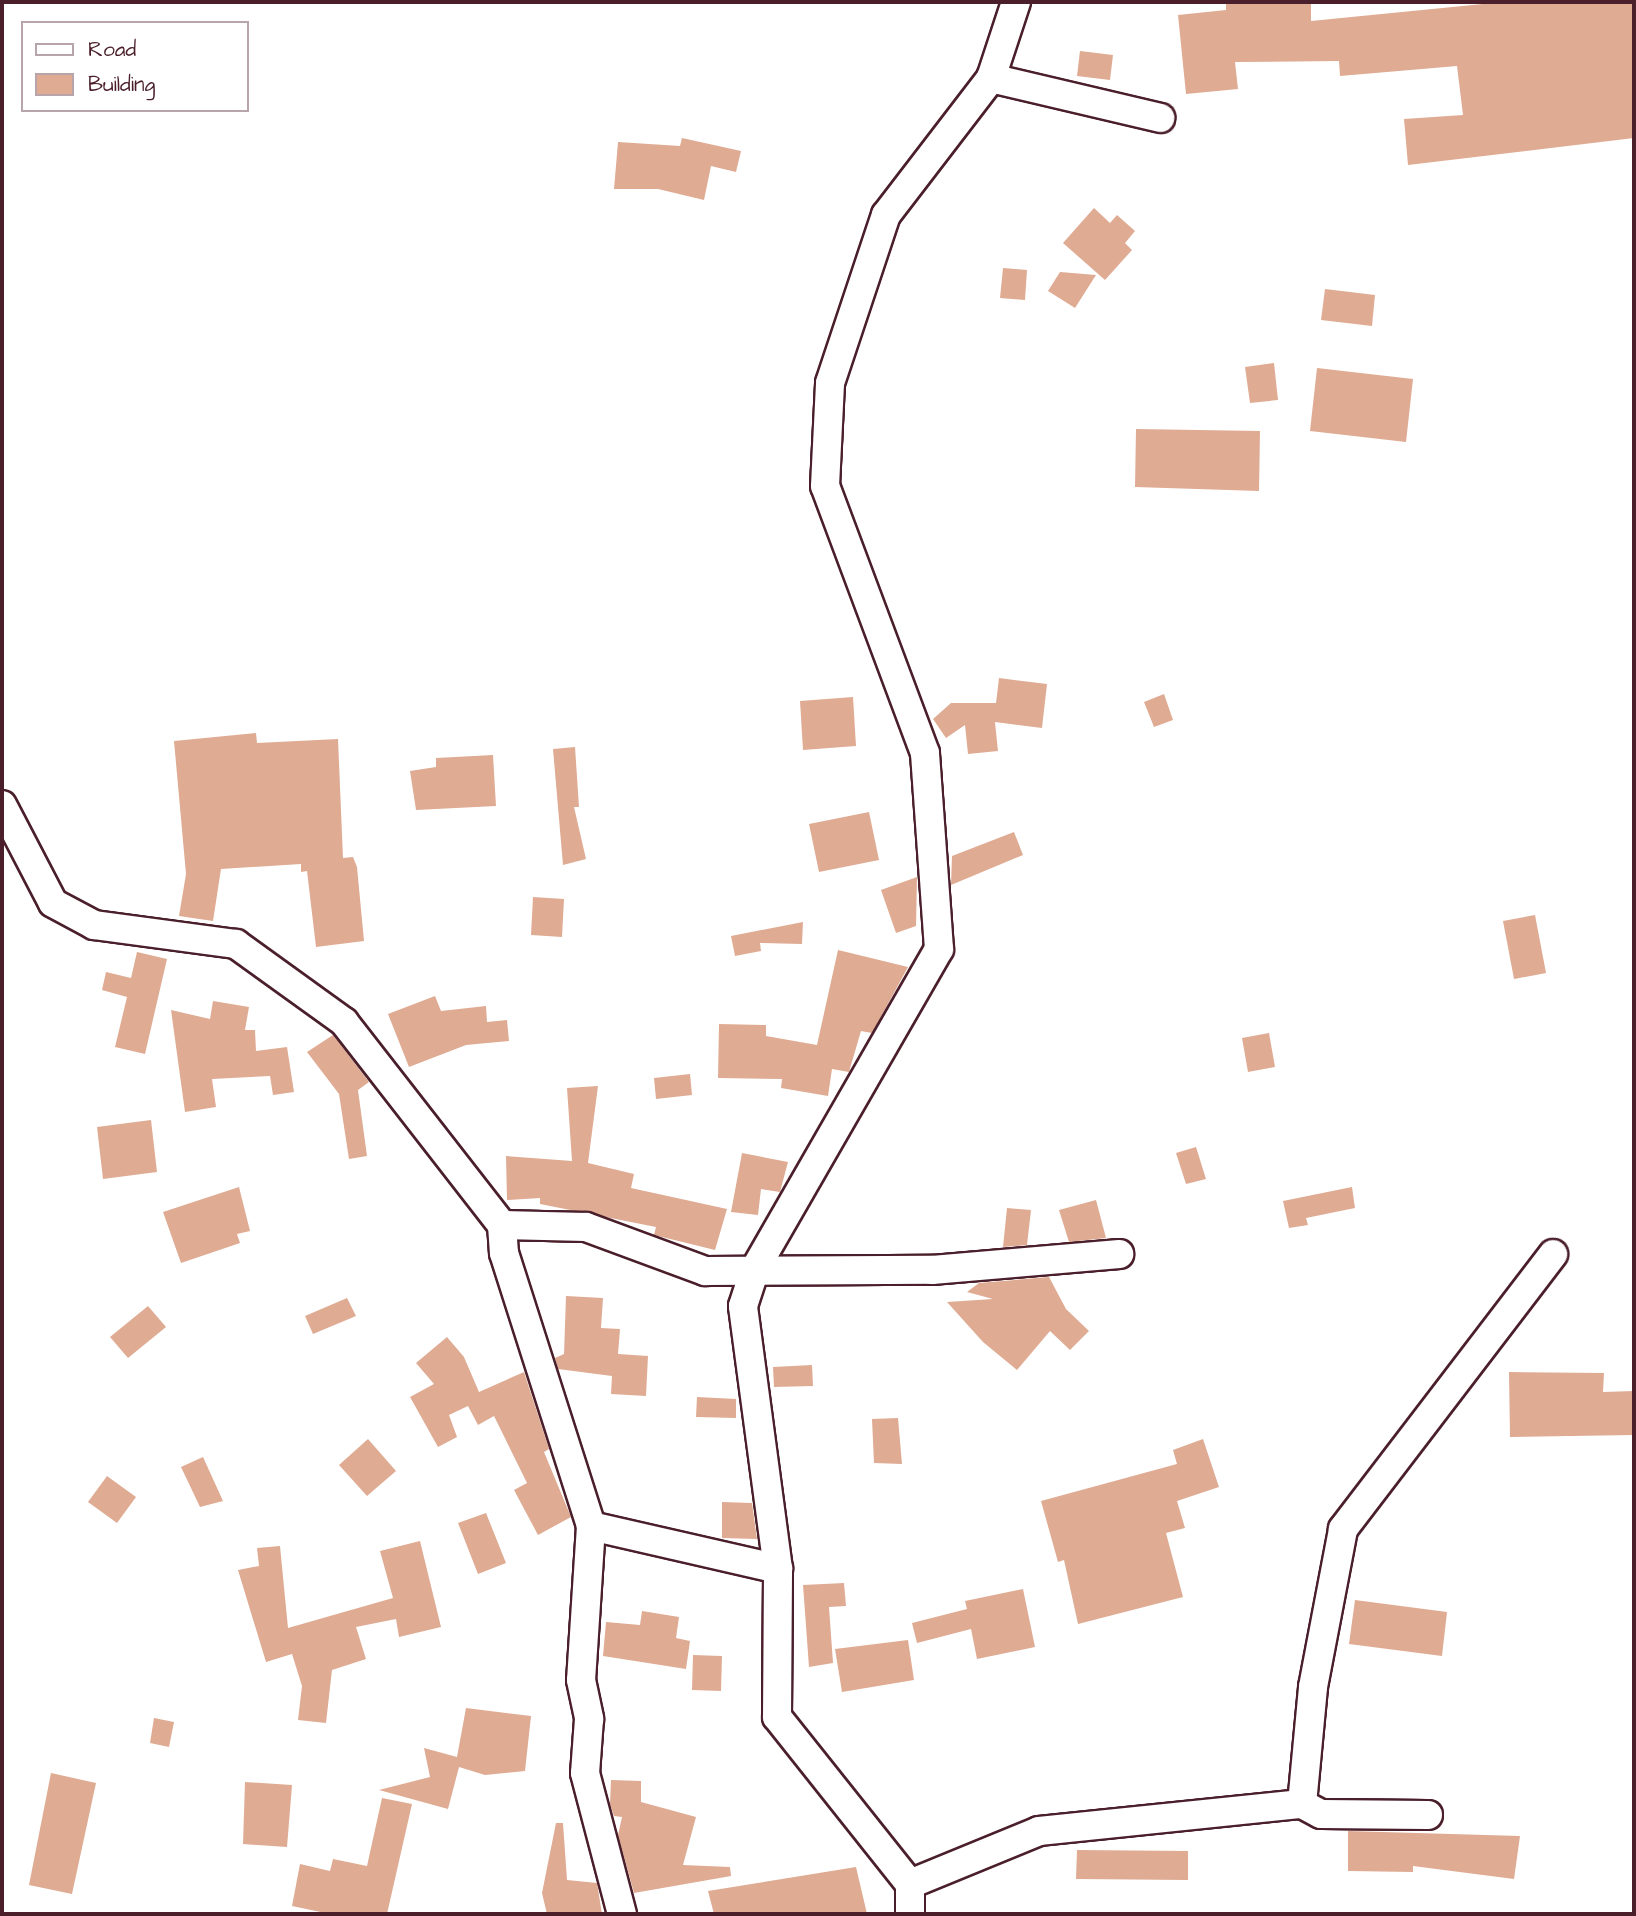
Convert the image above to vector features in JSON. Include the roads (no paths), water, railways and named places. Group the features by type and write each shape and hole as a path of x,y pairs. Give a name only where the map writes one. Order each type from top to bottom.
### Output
{"street":[{"path":"910,1914 910,1884 777,1717 778,1569 743,1306 755,1269 939,949 925,752 825,486 830,383 886,215 991,78 1016,2"},
{"path":"991,78 1160,118"},
{"path":"2,805 54,904 94,925 236,944 344,1022 502,1225 504,1253 591,1526 580,1679 589,1719 585,1773 622,1914"},
{"path":"502,1225 586,1227 705,1271 932,1270 1119,1254"},
{"path":"1303,1804 1313,1688 1343,1529 1553,1254"},
{"path":"591,1526 778,1569"},
{"path":"910,1884 1039,1831 1303,1804 1321,1814 1428,1815"}]}
